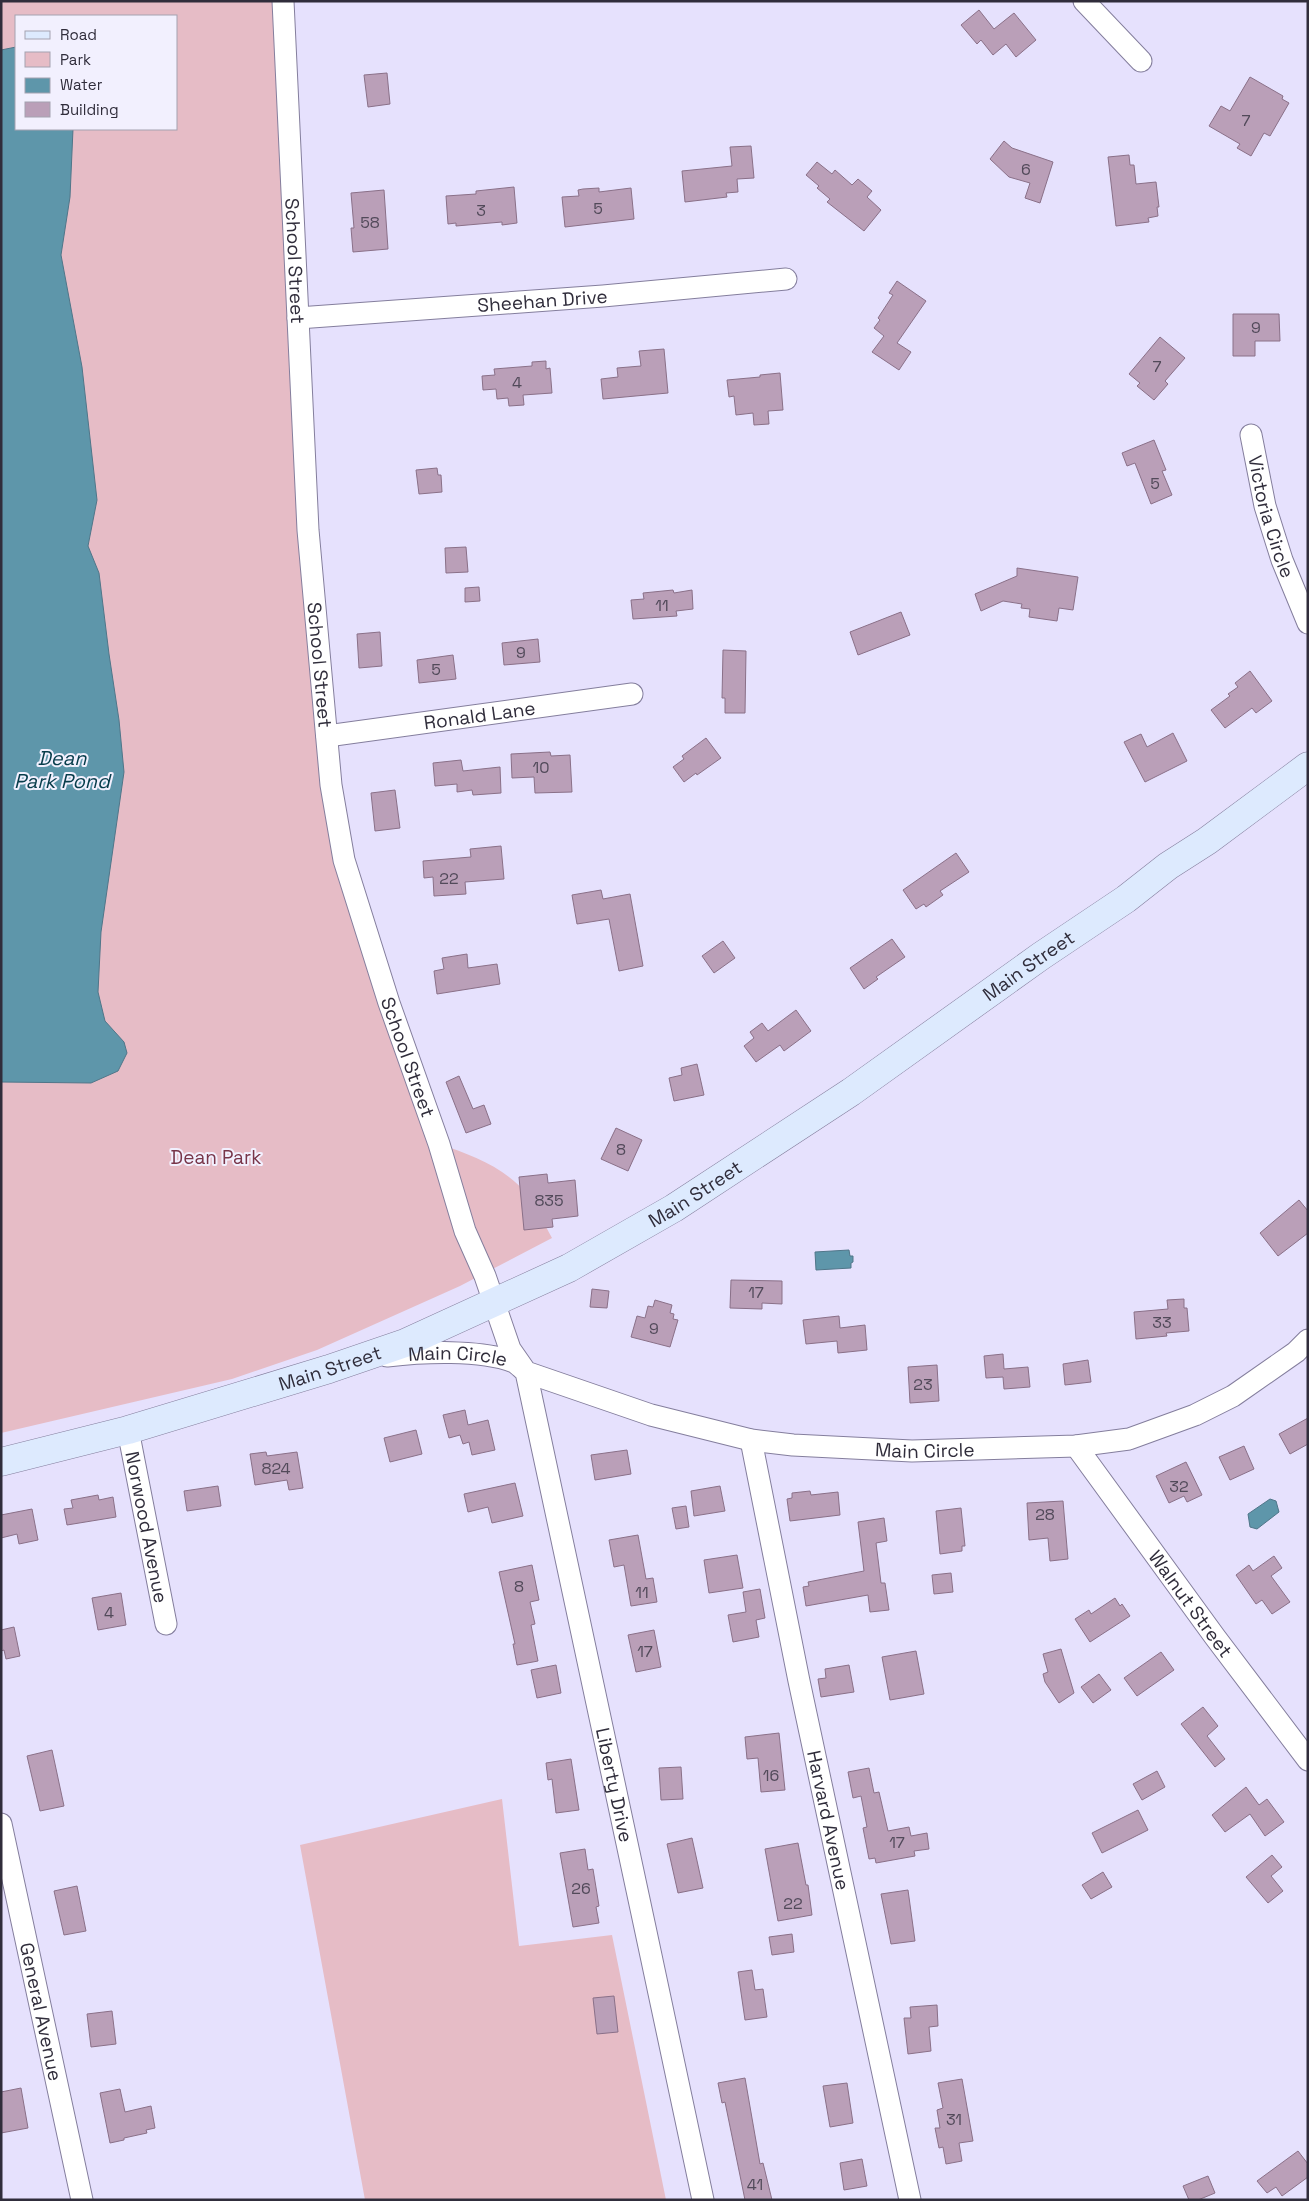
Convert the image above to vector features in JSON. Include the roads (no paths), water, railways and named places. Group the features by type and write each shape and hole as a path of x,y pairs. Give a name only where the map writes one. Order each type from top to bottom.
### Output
{"main road":[{"name":"Main Street","path":"1,1462 128,1430 358,1359 405,1343 553,1276 674,1208 831,1105 1041,956 1126,899 1308,766"}],"street":[{"name":"School Street","path":"283,1 308,530 331,785 344,860 353,896 433,1128 465,1231 494,1302"},
{"path":"1084,1 1141,61"},
{"name":"Sheehan Drive","path":"298,318 603,296 786,279"},
{"name":"Victoria Circle","path":"1251,435 1265,506 1282,560 1308,623"},
{"name":"Ronald Lane","path":"327,736 632,694"},
{"name":"Main Circle","path":"494,1302 510,1349 526,1372"},
{"name":"Main Circle","path":"358,1359 405,1354 461,1354 515,1363 526,1372 651,1415 751,1440 793,1445 912,1450 1076,1446 1128,1439 1195,1415 1233,1396 1296,1352 1308,1340"},
{"name":"Liberty Drive","path":"526,1372 601,1714 703,2200"},
{"name":"Norwood Avenue","path":"128,1430 166,1624"},
{"name":"Harvard Avenue","path":"751,1440 799,1681 910,2200"},
{"name":"Walnut Street","path":"1076,1446 1220,1645 1308,1760"},
{"name":"General Avenue","path":"1,1824 7,1879 82,2200"}],"water":[{"name":"Dean Park Pond","path":"15,47 15,130 73,130 70,197 61,255 82,367 97,500 88,546 99,573 119,720 124,772 101,932 98,992 105,1021 124,1042 127,1053 118,1071 91,1083 1,1082 1,50"},
{"path":"849,1250 850,1256 853,1256 851,1268 816,1270 815,1252"},
{"path":"1270,1499 1276,1501 1279,1512 1257,1529 1250,1527 1248,1514"}],"park label":[{"name":"Dean Park","path":"216,1157"}]}
